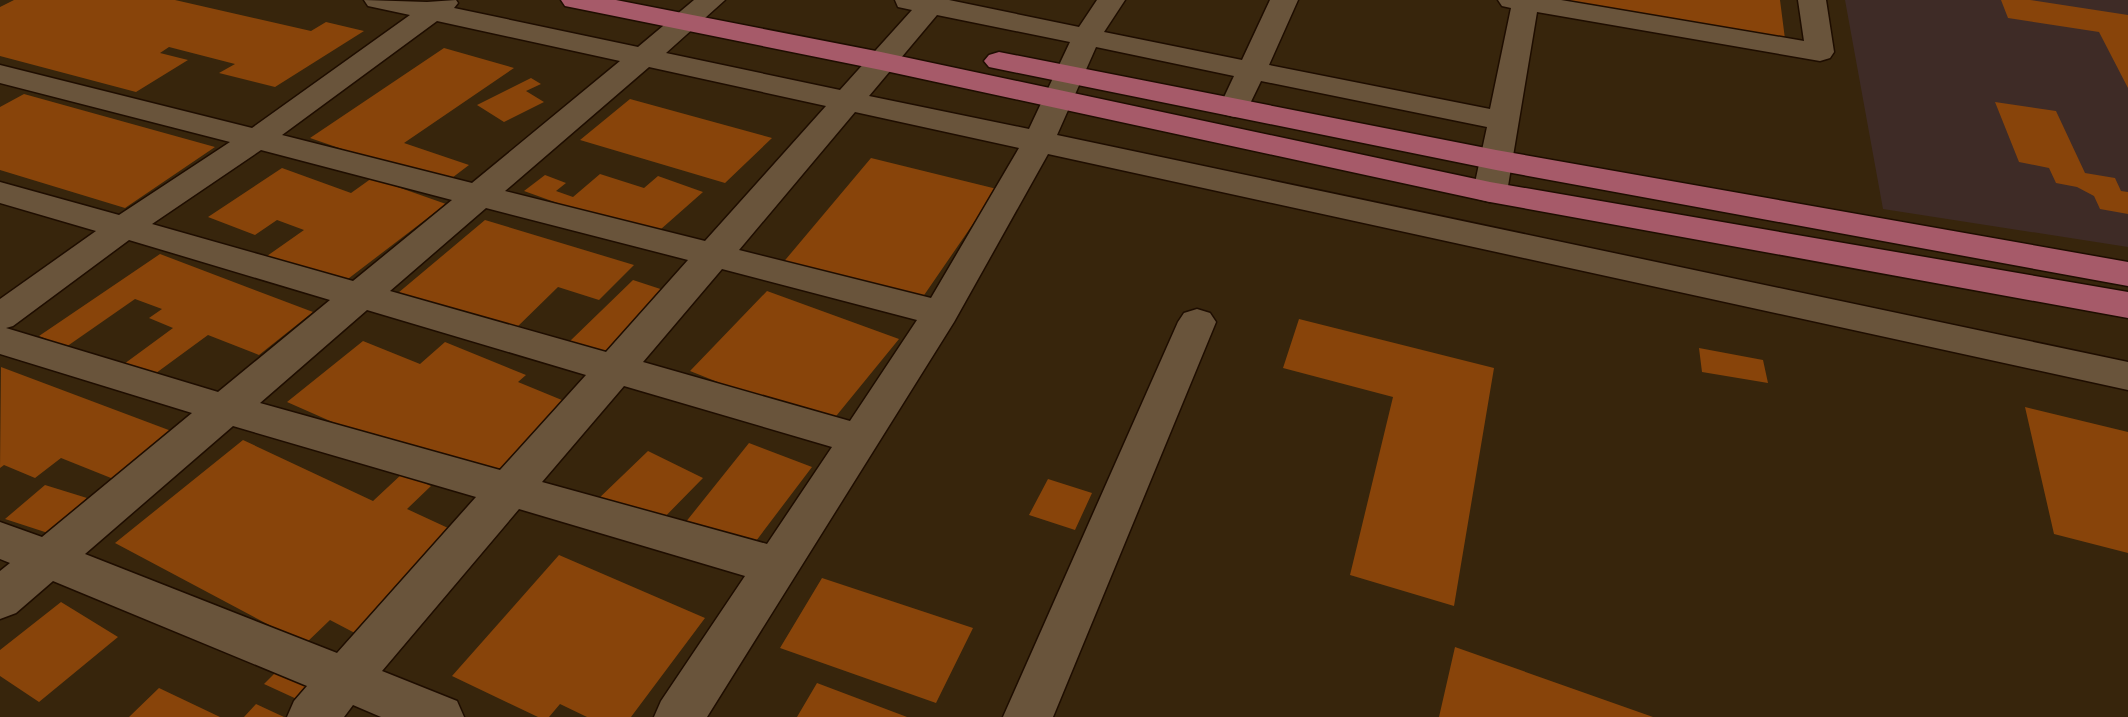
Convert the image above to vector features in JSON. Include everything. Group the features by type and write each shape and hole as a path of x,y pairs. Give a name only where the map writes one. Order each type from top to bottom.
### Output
{"main road":[{"path":"575,0 698,7 1063,88 1490,192 2128,305"},
{"path":"1063,88 1234,108 1496,160 2128,274"}],"street":[{"path":"378,0 440,6 643,57 2128,376"},
{"path":"679,717 941,313 1038,143 1087,36 1111,0"},
{"path":"1234,108 1284,0"},
{"path":"1490,192 1521,1 1820,52 1812,0"},
{"path":"312,717 890,51 922,2 1503,121"},
{"path":"0,317 124,228 258,138 440,6"},
{"path":"0,599 643,57 698,7"},
{"path":"0,74 941,313"},
{"path":"0,192 859,439"},
{"path":"1028,717 1197,322"},
{"path":"0,340 226,408 778,566"},
{"path":"0,541 439,717"}],"shaded area":[{"path":"1845,0 2128,0 2128,247 1883,209"}],"building":[{"path":"14,0 175,0 311,31 326,22 364,31 275,87 219,73 235,64 169,47 160,53 188,60 136,92 0,56 0,7"},
{"path":"1558,0 1780,0 1785,39"},
{"path":"2001,0 2030,0 2128,15 2128,88 2099,32 2008,18"},
{"path":"444,48 514,68 404,143 469,165 444,184 310,138"},
{"path":"531,78 541,84 526,91 544,102 504,122 477,105"},
{"path":"24,94 215,147 125,208 0,170 0,107"},
{"path":"630,99 772,138 725,183 580,140"},
{"path":"1995,102 2056,111 2085,173 2115,178 2121,191 2128,192 2128,214 2100,209 2094,196 2077,187 2056,183 2049,168 2019,162"},
{"path":"871,158 997,189 918,304 781,265"},
{"path":"282,168 351,193 372,178 446,204 340,285 267,256 304,230 277,220 255,235 208,217"},
{"path":"600,174 644,188 658,176 703,192 652,237 524,191 545,175 566,183 556,191 573,197"},
{"path":"485,220 634,265 599,300 558,287 512,332 398,293"},
{"path":"160,254 313,312 259,355 208,335 152,376 124,364 173,328 149,318 162,309 135,299 66,347 39,336"},
{"path":"633,280 694,300 631,365 569,342"},
{"path":"767,291 899,339 828,426 690,371"},
{"path":"1299,319 1494,368 1454,606 1350,575 1393,397 1283,368"},
{"path":"363,341 420,364 445,342 526,375 518,382 591,412 505,498 287,402"},
{"path":"1699,348 1763,360 1768,383 1702,372"},
{"path":"1,367 174,432 116,480 61,458 35,478 4,465 0,468"},
{"path":"2025,407 2128,432 2128,553 2054,534"},
{"path":"243,440 373,501 403,473 431,486 407,509 474,540 372,642 330,620 305,644 115,543"},
{"path":"749,443 812,467 734,570 669,543"},
{"path":"648,451 703,478 651,531 595,502"},
{"path":"1048,479 1092,493 1075,530 1029,515"},
{"path":"45,485 87,498 48,533 5,519"},
{"path":"559,555 705,618 631,717 587,717 560,704 549,717 538,717 452,676"},
{"path":"822,578 973,628 936,703 780,648"},
{"path":"61,602 118,637 39,702 0,676 0,650"},
{"path":"1455,647 1653,717 1439,717"},
{"path":"290,658 325,712 264,684"},
{"path":"817,683 907,717 797,717"},
{"path":"159,688 220,717 129,717"},
{"path":"256,704 284,717 244,717"}]}
